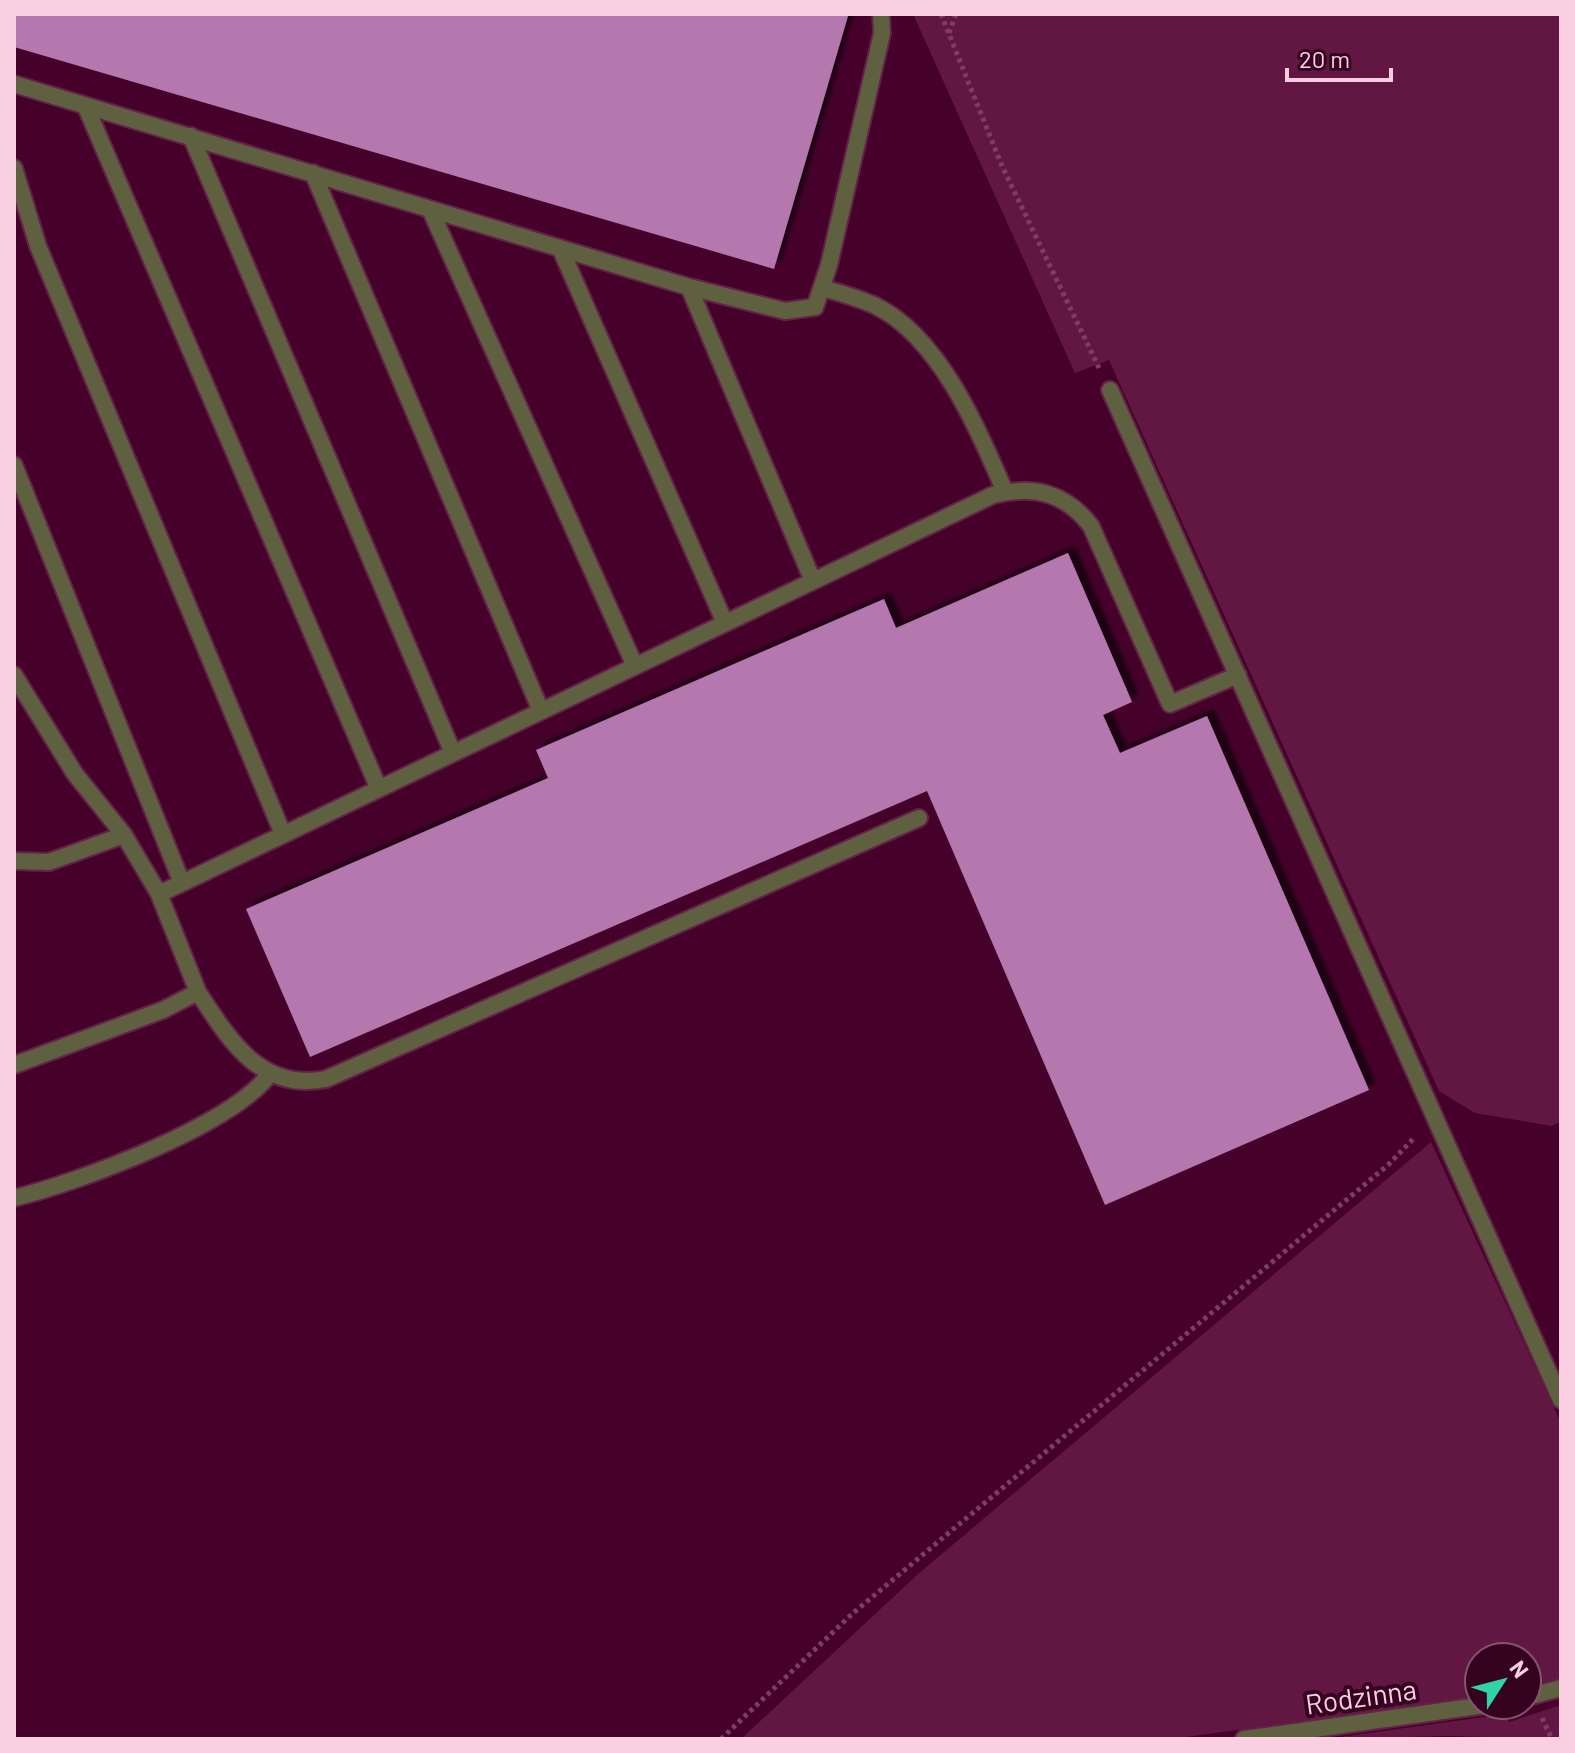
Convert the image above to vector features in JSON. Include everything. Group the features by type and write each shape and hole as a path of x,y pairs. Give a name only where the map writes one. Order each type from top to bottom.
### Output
{"lane":[{"path":"14,84 689,287 785,311 801,311 815,307 823,288 882,33 881,14"},
{"path":"86,107 379,789"},
{"path":"191,136 453,753"},
{"path":"14,168 38,246 283,834"},
{"path":"313,173 541,711"},
{"path":"430,209 635,666"},
{"path":"561,250 725,623"},
{"path":"689,287 813,581"},
{"path":"823,288 878,307 921,344 941,369 975,425 1005,492"},
{"path":"1110,390 1561,1400"},
{"path":"14,465 182,883"},
{"path":"159,894 1005,492 1040,490 1057,496 1085,519 1170,704 1238,675"},
{"path":"14,675 75,774 124,835 159,894 198,992 217,1022 269,1075 288,1082 326,1079 919,818"},
{"path":"14,861 49,862 124,835"},
{"path":"14,1065 163,1010 198,992"},
{"path":"14,1198 83,1177 212,1121 250,1096 269,1075"},
{"name":"Rodzinna","path":"1244,1739 1463,1708"}],"path":[{"path":"941,14 1002,166 1110,390"},
{"path":"948,33 956,14"},
{"path":"721,1739 852,1614 1388,1165 1434,1114"}],"shaded area":[{"path":"913,14 1561,14 1561,1121 1552,1126 1475,1113 1439,1091 1109,360 1075,373"},
{"path":"1431,1142 1561,1423 1561,1678 1543,1683 1543,1641 1463,1641 1463,1699 1171,1739 741,1739 918,1574"},
{"path":"1561,1705 1561,1739 1448,1736 1325,1739 1463,1720 1543,1721 1543,1711"}],"building":[{"path":"14,14 848,16 774,269 14,47"},
{"path":"1068,553 1132,702 1103,715 1120,753 1207,716 1369,1090 1105,1205 927,791 310,1057 246,909 548,778 536,750 884,599 896,628"}]}
